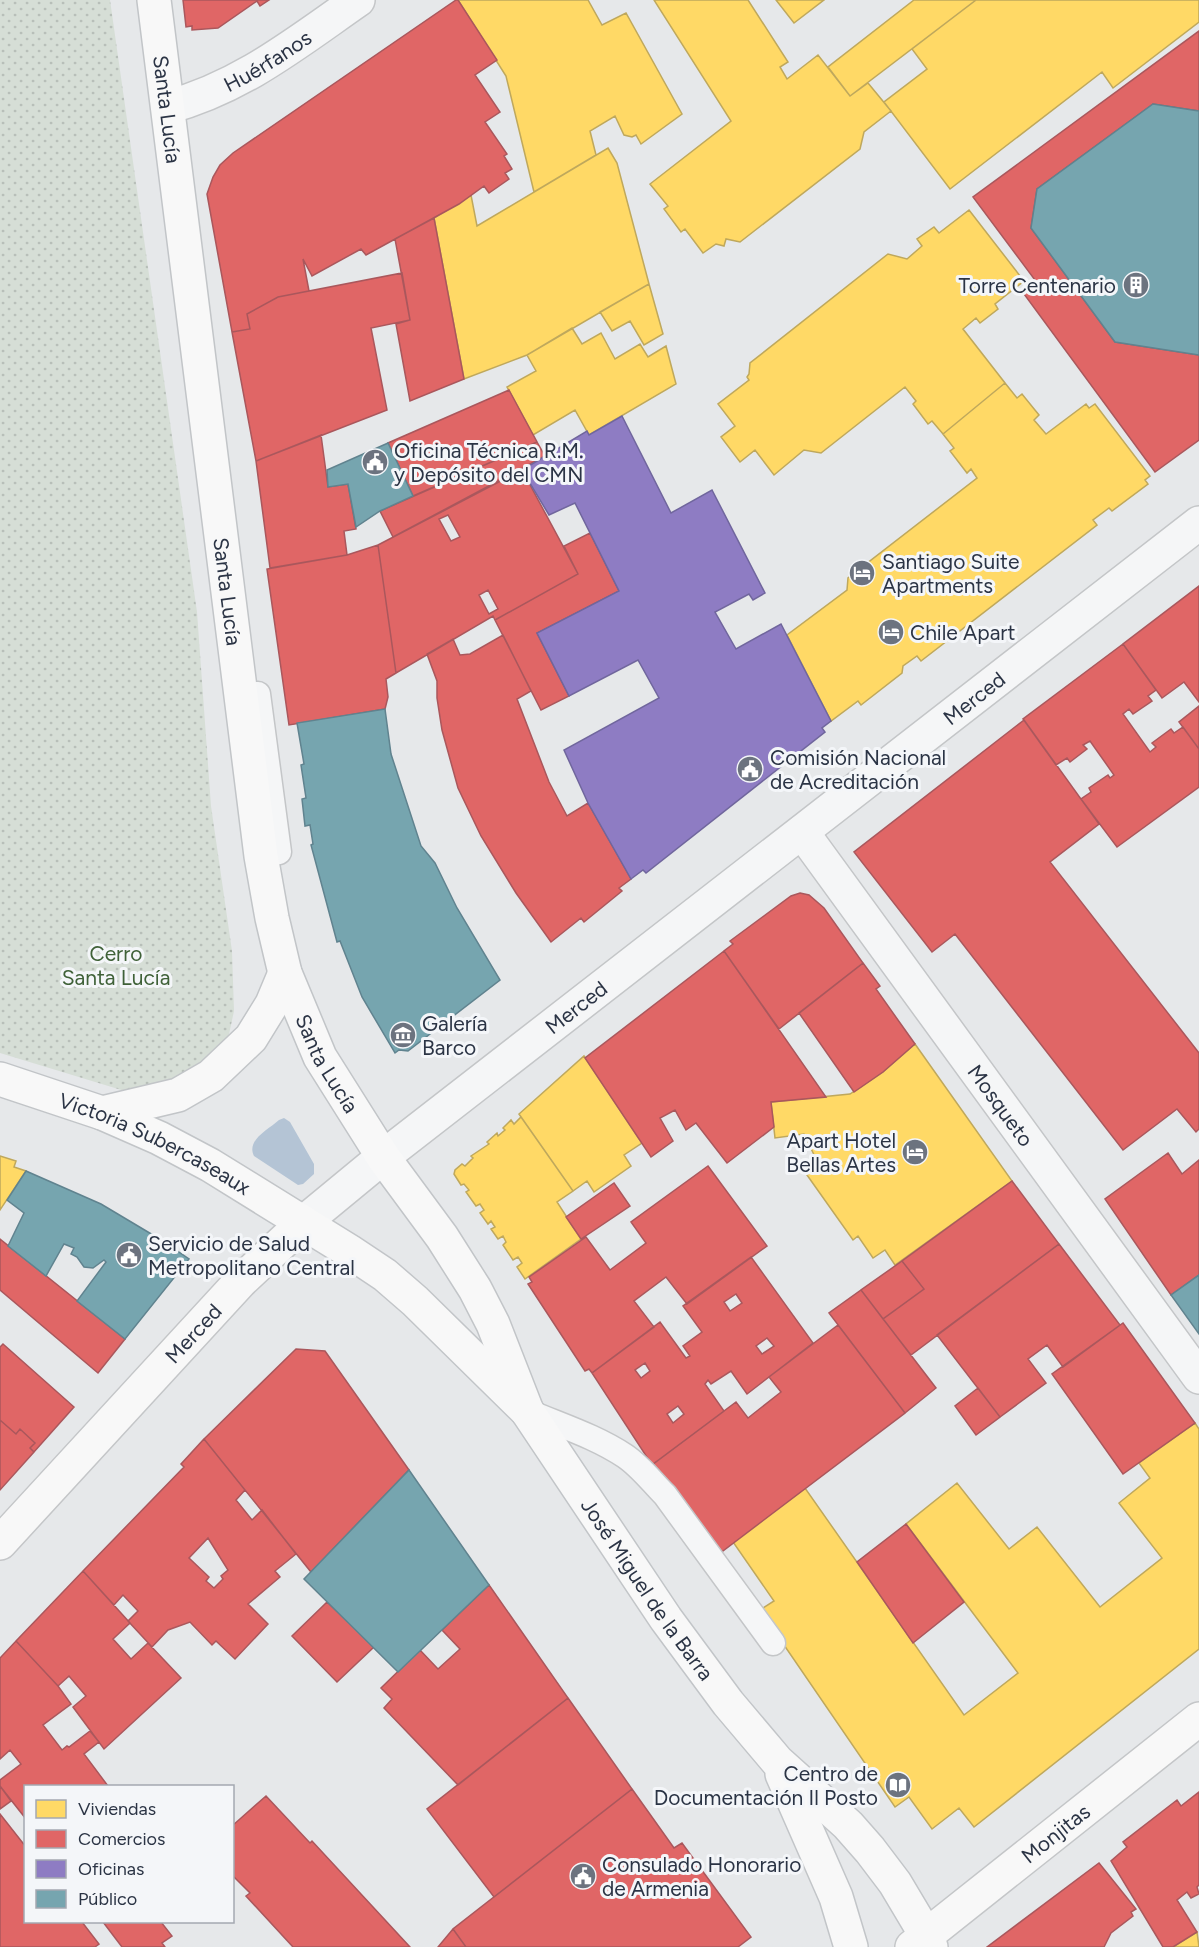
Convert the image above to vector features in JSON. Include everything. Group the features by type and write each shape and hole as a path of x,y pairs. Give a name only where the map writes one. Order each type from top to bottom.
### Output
{"main road":[{"name":"Santa Lucía","path":"154,0 261,856 272,918 285,972 320,1057 383,1157"},
{"path":"102,1113 178,1095 212,1076 251,1038 272,1005 285,972"},
{"name":"Victoria Subercaseaux","path":"0,1079 102,1113 159,1138 210,1165 303,1223"},
{"name":"José Miguel de la Barra","path":"383,1157 442,1237 475,1290 493,1324 527,1411"},
{"name":"José Miguel de la Barra","path":"303,1223 385,1275 408,1294 527,1411 666,1619 728,1703 777,1761 848,1825 895,1883 923,1943"},
{"name":"Merced","path":"0,1543 240,1282 303,1223"},
{"name":"Monjitas","path":"923,1943 1199,1719"},
{"name":"José Miguel de la Barra","path":"777,1761 836,1897 851,1947"}],"street":[{"name":"Huérfanos","path":"168,107 198,99 250,74 358,0"},
{"name":"Merced","path":"303,1223 383,1157 1199,523"},
{"name":"Mosqueto","path":"802,832 1199,1377"}],"lane":[{"path":"258,694 279,852 261,856"},
{"path":"527,1411 603,1443 626,1457 644,1473 665,1495 773,1643"}],"green space":[{"name":"Cerro Santa Lucía","path":"0,0 110,0 197,612 211,806 232,951 234,1011 228,1039 182,1085 128,1092 0,1053"}],"water":[{"path":"284,1118 290,1122 314,1164 314,1174 303,1184 298,1185 254,1156 252,1150 259,1136"}],"building: Viviendas":[{"path":"458,0 588,0 602,25 626,13 682,114 641,144 636,135 632,137 624,135 615,116 590,131 596,155 534,192 506,76"},
{"path":"654,0 748,0 788,62 780,67 787,79 818,55 850,96 868,83 891,111 864,132 860,149 740,242 726,239 724,246 716,244 703,253 685,229 681,232 664,209 668,206 650,184 731,121"},
{"path":"776,0 824,0 794,23"},
{"path":"914,0 976,0 850,96 828,67"},
{"path":"976,0 1199,0 1199,22 1113,88 1102,72 950,189 884,102 927,69 912,49"},
{"path":"608,148 617,163 649,284 527,355 464,379 434,218 471,195 477,226"},
{"path":"969,210 1024,281 995,304 998,309 980,323 976,318 963,329 1005,383 943,434 932,421 928,424 913,404 916,401 905,387 821,453 804,450 774,475 755,450 740,462 721,437 735,426 718,404 749,380 747,377 750,363 888,254 907,259 922,246 917,239 934,227 939,233"},
{"path":"649,284 663,334 644,345 630,321 612,331 600,312"},
{"path":"572,328 582,344 601,333 615,359 640,344 648,357 666,346 676,384 589,435 575,410 533,435 507,387 536,371 527,355"},
{"path":"1005,383 1017,398 1022,394 1039,415 1034,420 1046,434 1086,404 1089,408 1095,404 1150,476 1145,480 1148,484 1112,511 1109,508 1093,520 1097,525 921,661 917,656 903,666 902,673 861,705 858,701 831,721 787,635 847,590 848,578 977,478 971,469 967,473 950,451 954,448 943,434"},
{"path":"915,1044 1012,1181 895,1265 885,1250 873,1258 858,1236 853,1240 807,1175 810,1172 807,1167 817,1161 804,1134 775,1138 771,1102 850,1094 883,1072"},
{"path":"584,1056 642,1143 624,1155 631,1166 594,1192 587,1181 573,1191 519,1114"},
{"path":"521,1117 573,1191 557,1202 581,1239 525,1279 517,1267 522,1263 518,1257 513,1260 503,1245 506,1242 503,1236 498,1239 491,1229 495,1227 491,1221 488,1224 480,1213 484,1210 480,1204 476,1206 466,1192 469,1190 464,1184 461,1185 454,1174 462,1164 465,1166 473,1158 471,1156 489,1144 487,1142 497,1133 498,1136 505,1130 503,1128 511,1120 514,1124"},
{"path":"0,1156 16,1161 14,1167 26,1171 0,1210"},
{"path":"1195,1423 1199,1429 1199,1649 974,1827 959,1808 932,1829 909,1797 895,1807 760,1610 774,1601 733,1542 805,1488 964,1715 1018,1673 906,1524 957,1483 1009,1549 1037,1527 1100,1607 1162,1558 1119,1503 1150,1478 1139,1463"},
{"path":"1197,1932 1199,1947 1173,1947"}],"building: Comercios":[{"path":"183,0 269,0 260,6 257,1 218,28 192,30 192,26 186,27"},
{"path":"456,0 497,60 475,75 500,112 485,122 507,154 504,156 512,169 505,173 509,179 489,193 484,186 459,204 366,255 361,249 312,276 303,259 309,291 278,297 247,314 250,329 232,332 207,194 220,165 233,153"},
{"path":"1199,31 1199,111 1153,104 1037,189 1031,228 1115,342 1199,355 1199,440 1155,472 1024,294 1038,284 973,197"},
{"path":"434,218 464,379 410,401 396,324 410,320 395,239"},
{"path":"402,273 410,320 371,328 387,410 256,461 232,332 250,329 247,314 278,297"},
{"path":"509,390 537,442 413,496 388,443"},
{"path":"321,435 328,487 348,484 356,529 344,531 347,555 270,568 256,461"},
{"path":"537,442 545,456 393,537 380,511"},
{"path":"522,470 578,574 495,620 493,616 396,673 378,545","holes":["448,515 460,537 451,541 439,519","488,590 498,609 489,614 479,595"]},
{"path":"590,533 619,591 537,633 569,696 541,710 495,620 578,574 564,546"},
{"path":"378,545 396,673 386,679 388,697 385,709 289,725 267,569 347,555"},
{"path":"1199,586 1199,702 1184,682 1162,698 1123,644"},
{"path":"503,635 531,691 517,699 549,782 567,816 588,803 631,879 619,888 622,891 584,922 581,918 551,942 516,893 481,836 458,788 442,730 437,681 427,654 453,639 460,655 470,654"},
{"path":"1123,644 1156,690 1148,696 1152,701 1133,714 1129,709 1123,714 1150,752 1156,747 1152,743 1171,729 1174,733 1183,727 1199,749 1199,787 1117,847 1081,799 1091,792 1089,788 1108,775 1110,778 1114,775 1090,741 1083,745 1087,749 1070,762 1067,758 1056,765 1023,719"},
{"path":"1199,706 1199,749 1179,722"},
{"path":"1024,720 1099,824 1050,862 1199,1053 1199,1129 1196,1132 1177,1109 1123,1150 955,934 932,952 854,852"},
{"path":"800,893 809,895 824,908 863,963 779,1029 724,951 733,944 730,941 791,896"},
{"path":"724,951 826,1097 771,1102 774,1127 727,1163 696,1123 686,1130 675,1110 660,1118 673,1141 651,1157 585,1058"},
{"path":"863,963 880,986 876,989 915,1044 883,1072 854,1092 799,1013"},
{"path":"1168,1153 1182,1174 1199,1160 1199,1275 1171,1295 1105,1199"},
{"path":"708,1166 767,1246 687,1304 666,1277 634,1301 654,1327 592,1373 589,1369 585,1371 528,1284 532,1282 529,1277 586,1237 610,1270 646,1243 631,1222"},
{"path":"1012,1181 1059,1244 911,1355 883,1319 924,1289 902,1261"},
{"path":"614,1183 630,1206 581,1239 566,1217"},
{"path":"0,1239 125,1339 98,1373 0,1290"},
{"path":"1059,1244 1120,1325 1063,1367 1047,1345 1028,1359 1046,1383 1000,1417 937,1335"},
{"path":"751,1257 813,1343 747,1394 731,1371 711,1384 708,1380 705,1384 724,1411 652,1465 592,1373 660,1322 686,1358 690,1356 683,1346 702,1332 683,1306","holes":["736,1294 742,1303 730,1311 724,1302","767,1338 774,1346 762,1354 756,1346","645,1363 650,1371 641,1378 635,1370","678,1406 684,1414 673,1423 667,1414"]},
{"path":"902,1261 924,1289 883,1319 861,1290"},
{"path":"861,1290 936,1388 905,1413 829,1313"},
{"path":"1123,1323 1195,1423 1123,1474 1052,1374"},
{"path":"838,1325 905,1413 719,1554 652,1465 736,1402 748,1418 781,1392 769,1377"},
{"path":"3,1344 74,1407 34,1452 30,1448 35,1443 20,1429 16,1434 0,1420 0,1347"},
{"path":"296,1349 325,1351 409,1470 311,1572 204,1439"},
{"path":"978,1388 1000,1417 976,1435 955,1406"},
{"path":"0,1420 16,1434 20,1429 35,1443 30,1448 34,1452 0,1490"},
{"path":"204,1439 245,1490 236,1500 252,1520 262,1510 296,1554 275,1571 280,1577 248,1604 268,1624 235,1659 216,1641 212,1645 190,1622 168,1630 152,1647 128,1621 138,1611 123,1595 114,1605 83,1571 184,1467 181,1464","holes":["208,1538 228,1570 221,1576 223,1579 214,1588 206,1581 209,1577 189,1558"]},
{"path":"906,1524 964,1602 913,1643 857,1562"},
{"path":"83,1571 130,1623 113,1639 131,1659 148,1643 181,1678 104,1749 73,1707 86,1696 69,1676 58,1686 16,1641"},
{"path":"489,1585 568,1698 458,1785 384,1708 392,1699 381,1688 420,1650 438,1669 460,1649 442,1630"},
{"path":"327,1602 374,1647 337,1682 292,1636"},
{"path":"16,1641 58,1686 71,1704 43,1725 62,1750 90,1731 99,1742 84,1754 107,1785 24,1785 24,1816 0,1786 0,1780 21,1764 10,1750 0,1759 0,1658"},
{"path":"568,1698 632,1789 494,1897 427,1809"},
{"path":"0,1786 11,1801 0,1809"},
{"path":"632,1789 674,1848 682,1843 751,1937 738,1947 466,1947 453,1929"},
{"path":"1199,1792 1199,1885 1197,1887 1199,1894 1191,1898 1187,1892 1177,1900 1197,1932 1173,1947 1163,1947 1111,1861 1127,1847 1123,1842 1177,1800 1181,1806"},
{"path":"266,1796 310,1843 312,1841 410,1947 293,1947 246,1896 250,1893 234,1877 234,1824"},
{"path":"0,1814 24,1844 24,1923 83,1923 99,1944 95,1947 0,1947"},
{"path":"1099,1863 1136,1909 1131,1912 1133,1916 1111,1933 1104,1947 987,1947"},
{"path":"104,1923 162,1923 172,1936 162,1943 165,1947 122,1947"},
{"path":"453,1929 466,1947 438,1947"}],"building: Oficinas":[{"path":"622,416 671,513 712,490 765,593 753,600 749,594 715,612 736,649 781,624 831,721 822,728 825,732 646,873 643,870 631,879 588,803 564,750 659,698 638,660 569,696 537,633 619,591 575,503 549,515 522,470 587,431 589,435"}],"building: Público":[{"name":"Torre Centenario","path":"1153,104 1199,111 1199,355 1115,342 1031,228 1037,189"},
{"path":"388,443 413,496 380,511 356,527 348,484 328,487 327,470"},
{"path":"385,709 391,754 421,846 435,863 457,908 500,980 408,1051 399,1050 395,1053 362,997 340,941 337,942 311,845 313,844 310,825 305,826 302,799 306,798 301,765 304,764 297,723"},
{"name":"Servicio de Salud Metropolitano Central","path":"26,1171 101,1204 189,1259 125,1339 77,1301 106,1262 104,1260 93,1268 84,1267 77,1257 71,1254 74,1248 64,1244 46,1276 8,1246 24,1213 7,1200"},
{"path":"1199,1275 1199,1334 1171,1295"},
{"path":"409,1470 489,1585 398,1672 304,1579"}],"place":[{"name":"Torre Centenario","path":"1136,285"},
{"name":"Oficina Técnica R.M. y Depósito del CMN","path":"375,462"},
{"name":"Santiago Suite Apartments","path":"862,573"},
{"name":"Chile Apart","path":"891,632"},
{"name":"Comisión Nacional de Acreditación","path":"750,769"},
{"name":"Galería Barco","path":"403,1035"},
{"name":"Apart Hotel Bellas Artes","path":"915,1152"},
{"name":"Servicio de Salud Metropolitano Central","path":"129,1255"},
{"name":"Centro de Documentación Il Posto","path":"898,1785"},
{"name":"Consulado Honorario de Armenia","path":"583,1876"}]}
